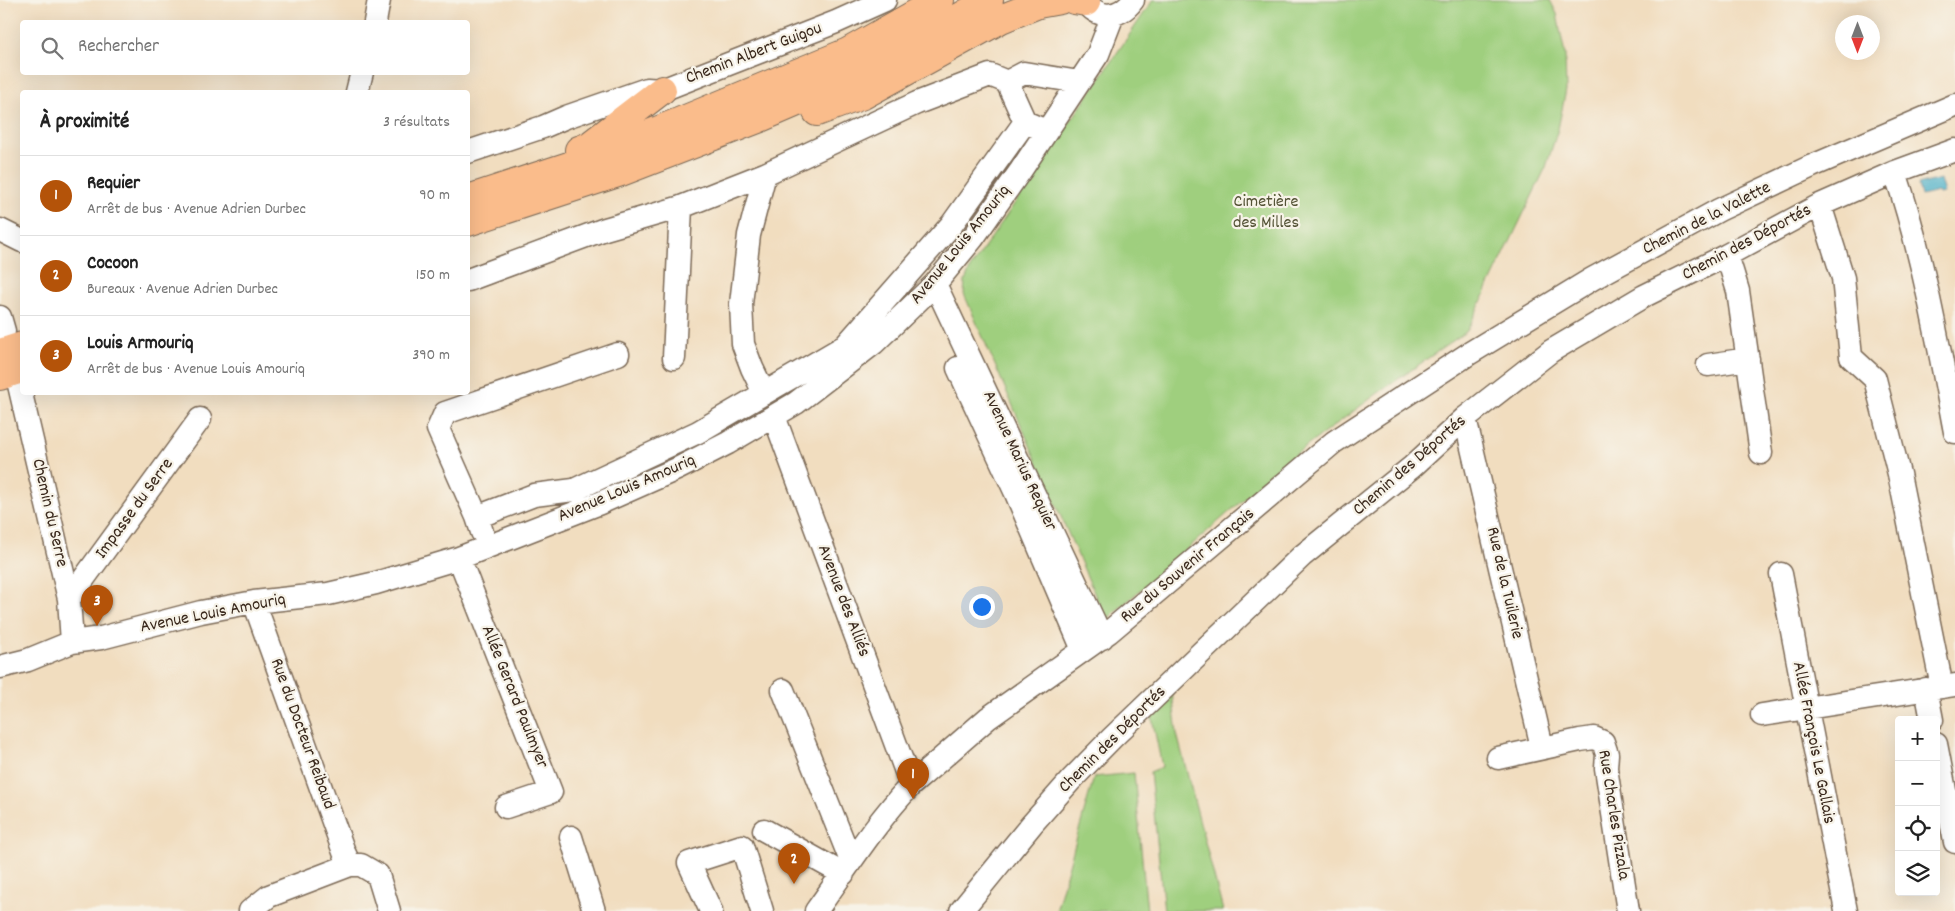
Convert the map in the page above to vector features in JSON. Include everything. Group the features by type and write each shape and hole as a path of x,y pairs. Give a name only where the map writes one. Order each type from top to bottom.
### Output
{"highway":[{"path":"470,198 584,161 768,86 848,52 940,0"},
{"path":"470,221 621,172 758,119 867,72 989,0"},
{"path":"621,172 729,145 863,95 1001,18 1038,4 1085,4"},
{"path":"470,186 589,146 670,87"}],"street":[{"path":"375,20 379,0"},
{"name":"Chemin Albert Guigou","path":"470,151 544,128 566,117 647,89 670,87 836,22 884,0"},
{"path":"1085,4 1121,12 1133,0"},
{"name":"Avenue Louis Amouriq","path":"0,667 28,660 72,642 101,638 201,612 254,602 328,594 376,583 459,558 600,503 678,469 728,443 796,403 874,343 929,291 1022,170 1046,130 1098,54 1085,4"},
{"path":"1007,82 1024,73 1079,82"},
{"path":"358,90 361,75"},
{"path":"470,279 605,229 681,207 765,174 917,103 990,75 1007,82 1025,122 1046,130"},
{"name":"Chemin de la Valette","path":"1470,354 1592,279 1720,210 1812,166 1955,106"},
{"name":"Chemin Albert Guigou","path":"544,128 591,122 608,131"},
{"path":"478,517 534,495 574,490 698,432 845,346 952,224 1025,122"},
{"name":"Chemin des Déportés","path":"961,911 1032,824 1119,731 1302,556 1412,467 1464,418 1551,351 1644,296 1727,256 1820,205 1895,172 1955,150"},
{"path":"1895,172 1948,359 1955,432"},
{"path":"764,393 743,344 741,304 742,281 749,235 765,174"},
{"path":"1820,205 1844,278 1850,357 1875,379 1899,474 1941,687 1933,716"},
{"path":"674,358 681,207"},
{"path":"0,230 20,240"},
{"path":"1727,256 1738,291 1761,453"},
{"name":"Avenue Marius Requier","path":"929,291 1102,638"},
{"name":"Avenue Marius Requier","path":"929,291 1083,650"},
{"path":"486,547 478,517 438,429 445,413 618,354"},
{"name":"Rue du Souvenir Français","path":"816,911 900,797 911,785 988,718 1102,638 1334,442 1470,354"},
{"path":"1708,365 1748,359"},
{"name":"Chemin du Serre","path":"14,377 69,599 72,642"},
{"name":"Avenue des Alliés","path":"774,416 911,785"},
{"name":"Rue de la Tuilerie","path":"1464,418 1542,747"},
{"name":"Impasse du Serre","path":"69,599 200,419"},
{"name":"Allée Gerard Paulmyer","path":"459,558 551,792 506,807"},
{"name":"Allée François Le Gallais","path":"1781,574 1846,911"},
{"name":"Rue du Docteur Reibaud","path":"254,602 350,865"},
{"path":"1762,715 1941,687"},
{"path":"783,690 847,868"},
{"name":"Rue Charles Pizzala","path":"1542,747 1594,738 1603,742 1607,754 1606,768 1628,911"},
{"path":"1498,758 1542,747"},
{"path":"1939,761 1955,842"},
{"path":"764,830 847,868"},
{"path":"571,837 594,911"},
{"path":"711,911 689,863 742,846 762,911"},
{"path":"250,911 269,896 350,865 361,865 378,875 389,911"}],"green space":[{"name":"Cimetière des Milles","path":"1153,0 1550,0 1557,14 1565,55 1566,90 1558,129 1546,167 1467,331 1374,396 1292,457 1106,620 964,294 965,281 970,269"},
{"path":"1172,692 1177,734 1223,911 1164,911 1150,772 1162,767 1151,713"},
{"path":"1134,773 1147,911 1056,911 1094,777"}],"water":[{"path":"1940,179 1944,193 1939,194 1938,192 1921,196 1918,185"}],"place":[{"name":"Louis Armouriq","path":"97,626"},
{"name":"Requier","path":"913,799"},
{"name":"Cocoon","path":"794,884"}]}
